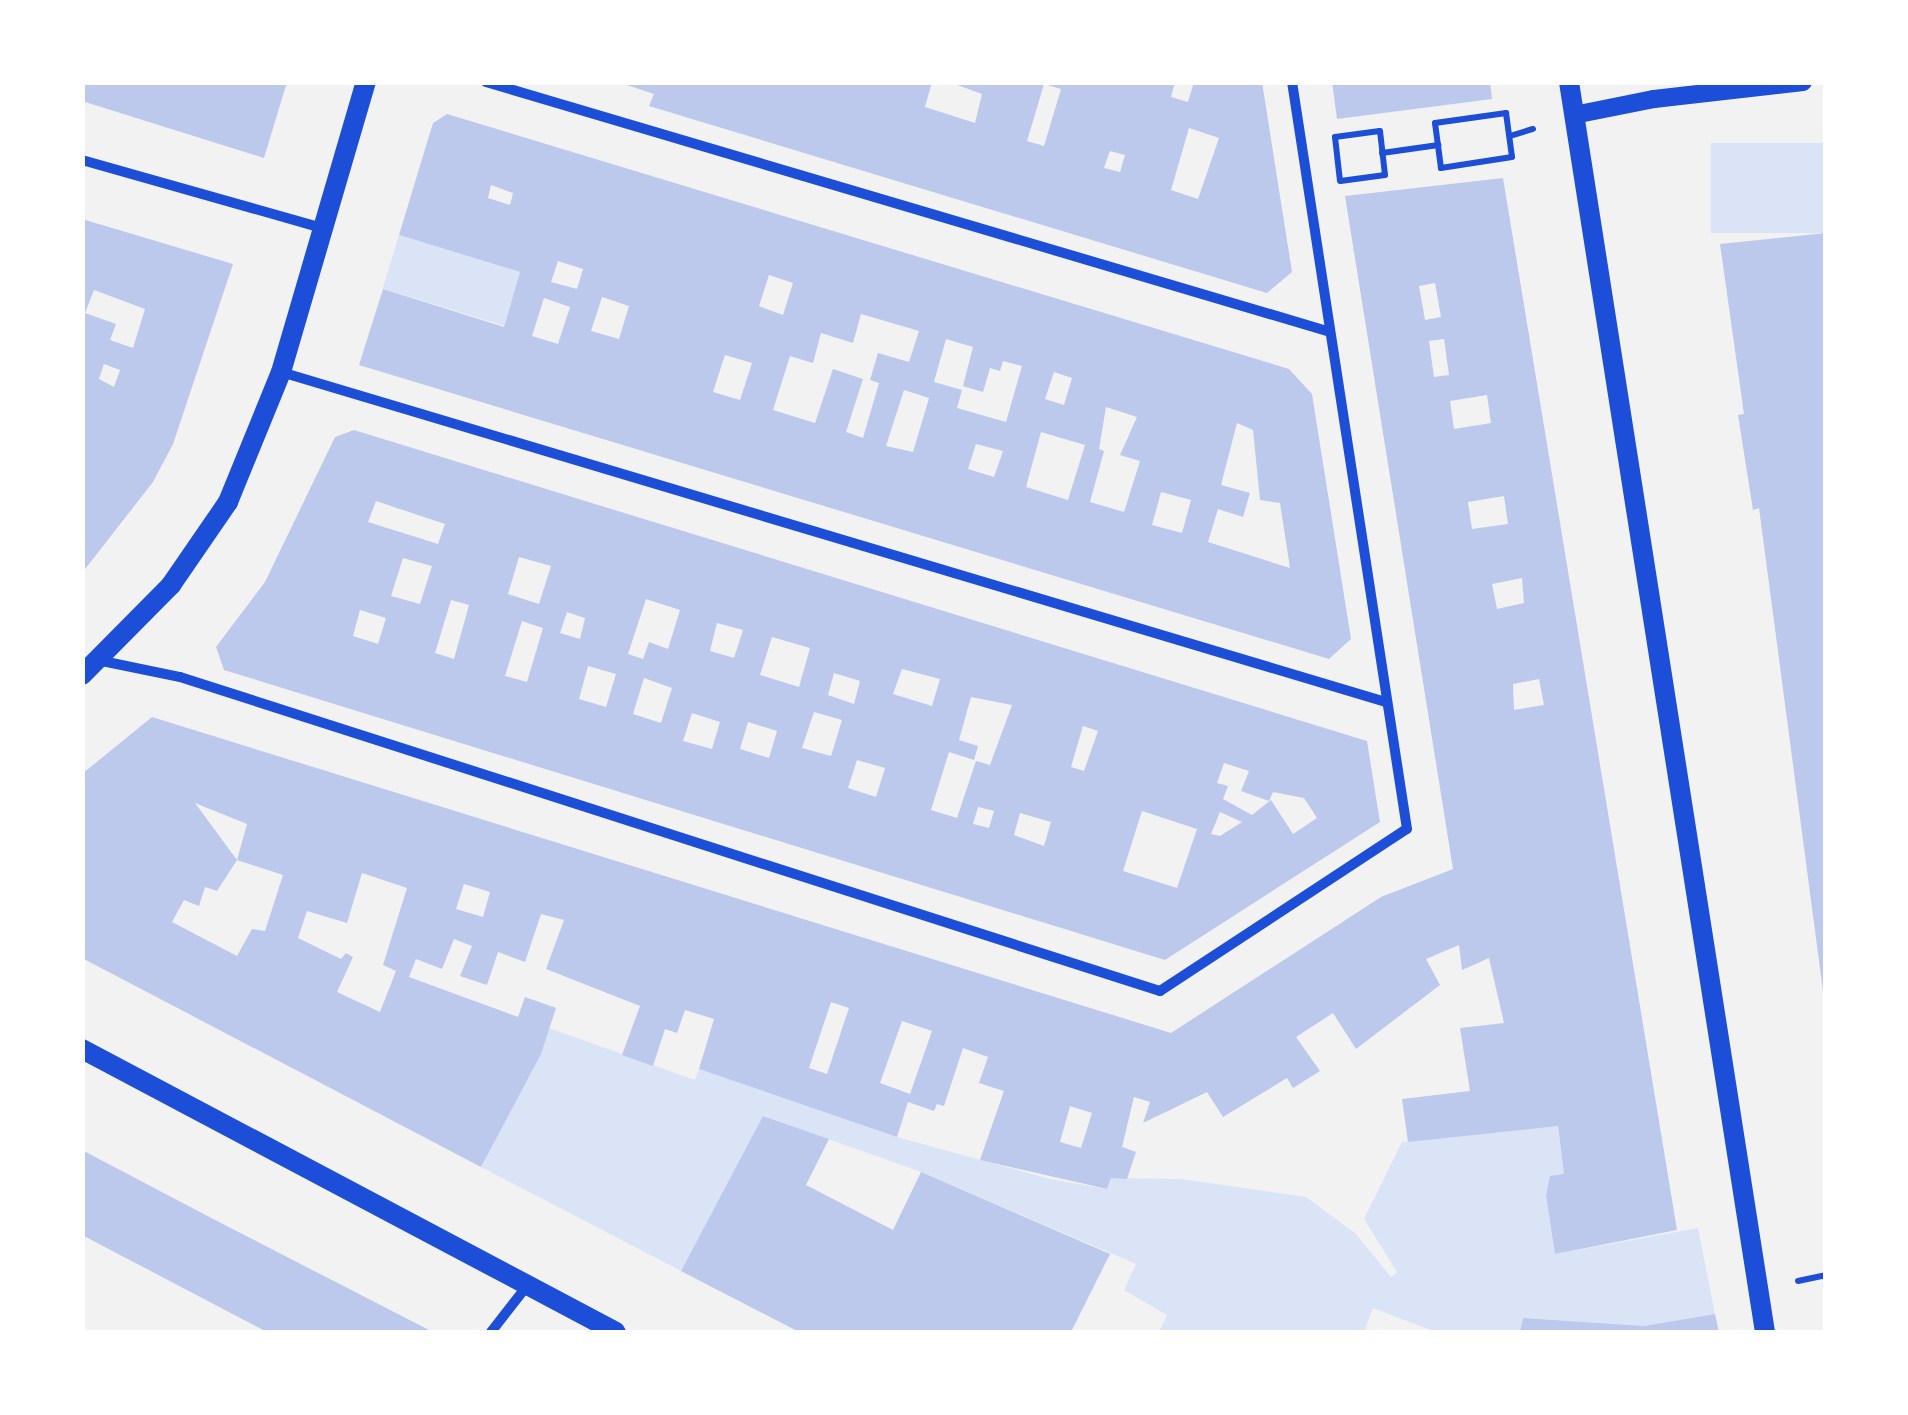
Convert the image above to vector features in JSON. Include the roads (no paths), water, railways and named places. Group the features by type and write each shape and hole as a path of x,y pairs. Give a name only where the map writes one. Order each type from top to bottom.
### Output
{"main road":[{"path":"82,675 102,661 171,585 228,502 280,372 366,82"},
{"path":"1569,82 1765,1332"},
{"path":"82,1049 616,1332"}],"street":[{"path":"486,82 1326,331"},
{"path":"102,661 180,677 1160,991 1407,829 1355,474 1326,331 1292,82"},
{"path":"1574,116 1654,99 1804,82"},
{"path":"82,160 323,228"},
{"path":"280,372 1386,702"},
{"path":"492,1332 527,1286"}]}
